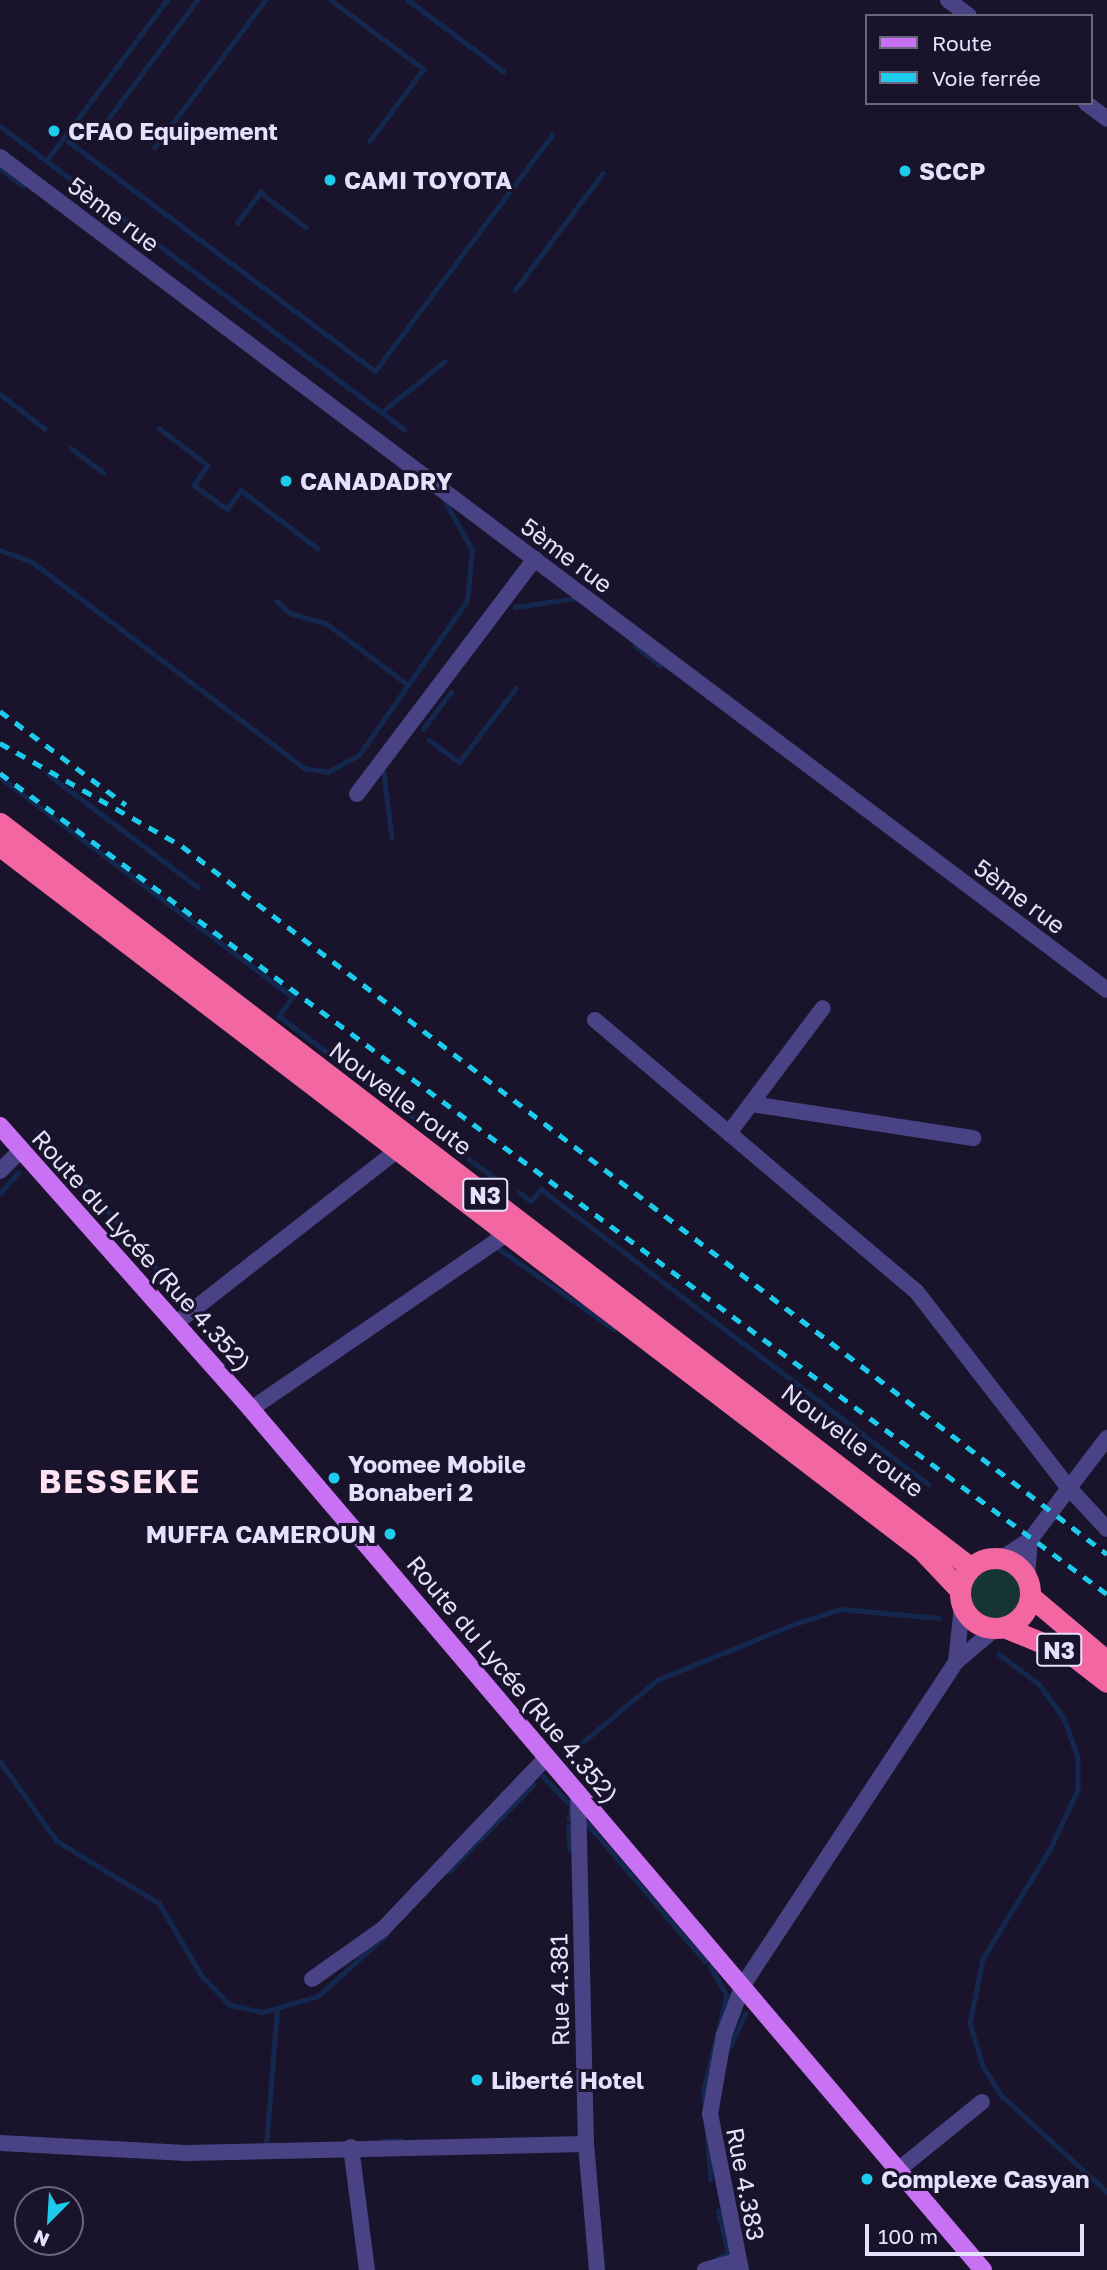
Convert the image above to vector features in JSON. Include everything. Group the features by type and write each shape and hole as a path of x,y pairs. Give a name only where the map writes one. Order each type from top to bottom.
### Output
{"highway":[{"name":"Nouvelle route","path":"0,823 354,1106 398,1150 922,1550 960,1598"},
{"name":"Nouvelle route","path":"0,846 354,1106 970,1567"},
{"path":"1028,1587 1025,1612 1000,1627 972,1620 960,1598 970,1567 1002,1558 1028,1587 1107,1661"},
{"name":"N3","path":"1000,1627 1072,1656 1107,1682"}],"main road":[{"name":"Route du Lycée (Rue 4.352)","path":"0,1126 251,1409 983,2270"}],"street":[{"path":"948,0 966,14"},
{"path":"1089,105 1107,119"},
{"name":"5ème rue","path":"0,157 1107,990"},
{"path":"357,794 535,559"},
{"path":"729,1133 823,1008"},
{"path":"595,1020 916,1291 1069,1488 1107,1529"},
{"path":"751,1104 973,1138"},
{"path":"0,1171 22,1150"},
{"path":"175,1324 398,1150"},
{"path":"251,1409 508,1234"},
{"path":"1002,1558 1030,1540 1107,1438"},
{"path":"1028,1587 1030,1540"},
{"path":"956,1662 960,1598"},
{"path":"956,1662 1000,1627"},
{"name":"Rue 4.383","path":"740,2265 710,2114 724,2035 743,1985 956,1662"},
{"path":"312,1979 383,1929 547,1756"},
{"name":"Rue 4.381","path":"578,1792 586,2144 597,2270"},
{"path":"898,2170 982,2102"},
{"path":"0,2143 187,2153 351,2147 586,2144"},
{"path":"351,2147 367,2270"},
{"path":"705,2270 740,2265"}],"green space":[{"path":"988,1564 1000,1564 1015,1572 1023,1587 1023,1599 1015,1614 1000,1622 988,1622 973,1614 965,1599 965,1587 973,1572"}],"waterway":[{"path":"46,161 167,0"},
{"path":"107,120 197,0"},
{"path":"154,148 265,0"},
{"path":"331,0 424,69 370,141"},
{"path":"408,0 503,71"},
{"path":"0,126 405,430"},
{"path":"68,141 375,371 552,135"},
{"path":"0,168 23,186"},
{"path":"515,290 603,173"},
{"path":"237,223 260,192 306,227"},
{"path":"382,412 444,362"},
{"path":"0,394 44,428"},
{"path":"159,428 208,465 194,485 227,509 241,490 317,548"},
{"path":"71,448 103,472"},
{"path":"0,550 31,561 305,768 328,772 359,755 467,601 472,550 444,500"},
{"path":"515,607 576,598"},
{"path":"277,601 290,613 326,623 407,684"},
{"path":"635,645 660,665"},
{"path":"429,740 459,762 516,688"},
{"path":"423,729 451,692"},
{"path":"384,773 392,838"},
{"path":"48,774 198,887"},
{"path":"0,777 293,997 279,1016 416,1119"},
{"path":"38,1132 82,1182"},
{"path":"469,1159 499,1181"},
{"path":"0,1193 18,1173"},
{"path":"86,1186 110,1214"},
{"path":"519,1192 531,1201 541,1189 928,1484"},
{"path":"117,1221 164,1277"},
{"path":"495,1246 614,1329"},
{"path":"565,1757 657,1680 789,1626 841,1609 939,1618"},
{"path":"999,1654 1039,1684 1064,1718 1078,1757 1078,1790 1051,1848 983,1959 970,2023 983,2066 1002,2096 1107,2192"},
{"path":"0,1761 57,1841 159,1903 202,1976 230,2005 263,2012 318,1996 385,1936"},
{"path":"543,1776 572,1806 569,1819"},
{"path":"448,1872 533,1785"},
{"path":"587,1823 705,1961"},
{"path":"569,1826 570,1849"},
{"path":"710,1966 727,1995 704,2090 711,2180"},
{"path":"266,2146 277,2010"},
{"path":"729,2048 745,2014"},
{"path":"381,2141 401,2140"},
{"path":"717,2259 728,2253 718,2211"}],"railway":[{"path":"0,711 126,805"},
{"path":"0,743 182,846 1107,1554"},
{"path":"0,773 1107,1594"}],"place":[{"name":"CFAO Equipement","path":"54,131"},
{"name":"SCCP","path":"905,171"},
{"name":"CAMI TOYOTA","path":"330,180"},
{"name":"CANADADRY","path":"286,481"},
{"name":"Yoomee Mobile Bonaberi 2","path":"334,1478"},
{"name":"MUFFA CAMEROUN","path":"390,1534"},
{"name":"Liberté Hotel","path":"477,2080"},
{"name":"Complexe Casyan","path":"867,2179"}],"district":[{"name":"BESSEKE","path":"120,1481"}]}
